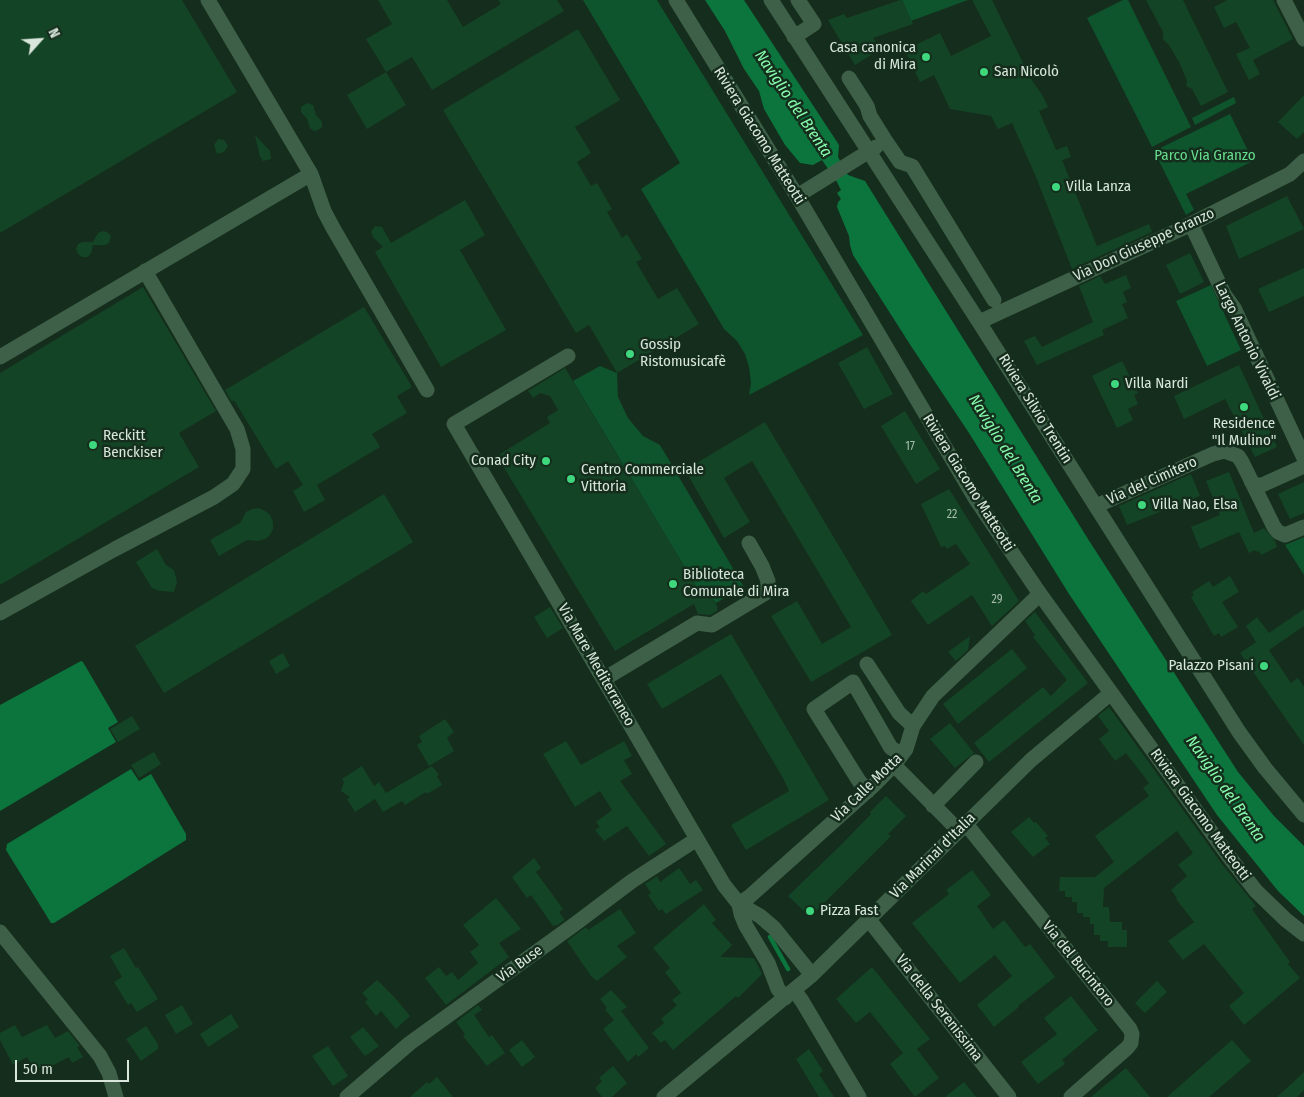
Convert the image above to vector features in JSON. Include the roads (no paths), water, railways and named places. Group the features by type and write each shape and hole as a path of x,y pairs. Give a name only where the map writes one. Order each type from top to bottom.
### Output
{"street":[{"path":"208,0 311,174 324,211 333,228 427,390"},
{"name":"Riviera Giacomo Matteotti","path":"676,0 797,196 974,498 1040,594 1230,858 1256,891 1286,920 1304,934"},
{"name":"Riviera Silvio Trentin","path":"771,0 979,322 1239,732 1270,775 1304,815"},
{"path":"794,37 814,24 798,0"},
{"path":"1284,0 1304,39"},
{"path":"849,78 867,106 870,116 900,162 912,166 994,300"},
{"path":"797,196 869,152 885,140"},
{"name":"Via Don Giuseppe Granzo","path":"979,322 1191,224 1290,174 1304,161"},
{"path":"0,357 311,174"},
{"name":"Largo Antonio Vivaldi","path":"1191,224 1224,294 1234,308 1304,458"},
{"path":"0,613 214,497 233,484 242,468 243,448 237,429 145,271"},
{"name":"Via Mare Mediterraneo","path":"568,356 454,424 724,885 739,904 760,916 774,928 812,975"},
{"name":"Via del Cimitero","path":"1096,506 1213,454 1224,451 1238,456 1278,532 1285,535 1304,527"},
{"path":"1251,481 1256,485 1262,485 1304,466"},
{"path":"604,680 697,623 712,625 767,592 768,581 762,566 748,543"},
{"name":"Via Calle Motta","path":"739,904 750,897 868,791 906,749 914,726 932,696 1040,594"},
{"path":"867,664 899,713 914,726"},
{"path":"868,791 859,781 814,709 853,682 898,760 933,806 962,828"},
{"name":"Via Marinai d'Italia","path":"664,1097 812,975 1031,760 1111,693"},
{"path":"933,806 976,762"},
{"name":"Via del Bucintoro","path":"962,828 1132,1034 1131,1043 1127,1048 1071,1097"},
{"name":"Via Buse","path":"347,1097 410,1044 632,881 697,839"},
{"name":"Via Mare Mediterraneo","path":"739,904 740,914 768,964 778,989 802,1000 859,1097"},
{"name":"Via della Serenissima","path":"869,920 1009,1097"},
{"path":"0,932 100,1056 109,1073 116,1097"}],"water":[{"name":"Naviglio del Brenta","path":"705,0 744,0 839,145 838,157 848,175 865,181 1088,539 1238,772 1274,816 1304,846 1304,916 1278,891 1217,815 1069,594 969,433 853,255 849,236 837,207 841,199 837,193 841,190 837,182 822,160 813,165 800,163 785,145 764,109 759,91 744,69 725,31"},
{"path":"81,661 118,722 108,728 116,742 0,811 0,705"},
{"path":"131,769 139,781 151,774 186,834 186,840 54,923 51,923 6,850 7,844"}],"waterway":[{"path":"770,937 788,969"}],"place":[{"name":"Casa canonica di Mira","path":"926,57"},
{"name":"San Nicolò","path":"984,72"},
{"name":"Villa Lanza","path":"1056,187"},
{"name":"Gossip Ristomusicafè","path":"630,354"},
{"name":"Villa Nardi","path":"1115,384"},
{"name":"Residence \"Il Mulino\"","path":"1244,407"},
{"name":"Reckitt Benckiser","path":"93,445"},
{"name":"Conad City","path":"546,461"},
{"name":"Centro Commerciale Vittoria","path":"571,479"},
{"name":"Villa Nao, Elsa","path":"1142,505"},
{"name":"Biblioteca Comunale di Mira","path":"673,584"},
{"name":"Palazzo Pisani","path":"1264,666"},
{"name":"Pizza Fast","path":"810,911"}],"park label":[{"name":"Parco Via Granzo","path":"1205,156"}]}
